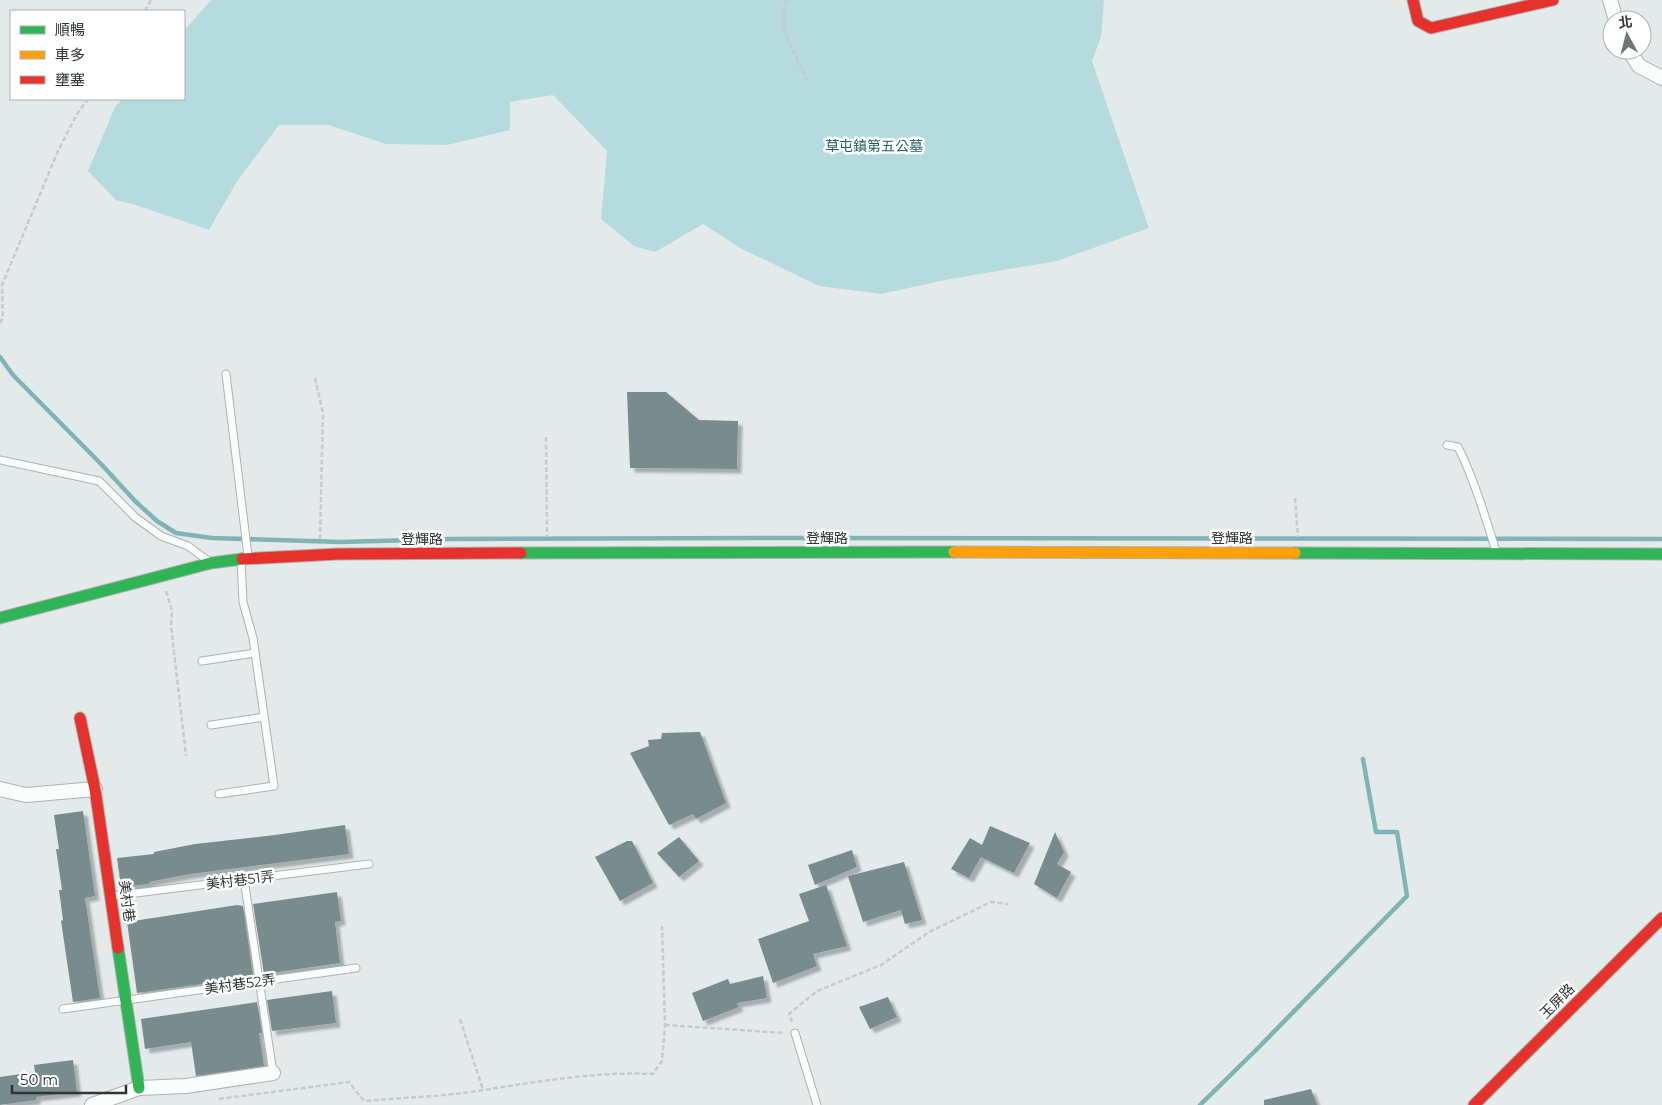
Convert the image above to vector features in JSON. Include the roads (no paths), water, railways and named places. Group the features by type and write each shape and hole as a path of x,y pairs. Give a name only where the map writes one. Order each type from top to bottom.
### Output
{"street":[{"path":"1413,0 1418,21 1430,28 1514,5 1553,0"},
{"path":"1635,60 1639,66 1662,78"},
{"name":"登輝路","path":"0,618 211,563 244,559 320,555 1662,554"},
{"name":"美村巷","path":"80,718 95,789 138,1088"},
{"path":"0,789 26,795 95,789"},
{"name":"玉屏路","path":"1474,1105 1662,918"},
{"path":"92,1105 138,1088 186,1086 273,1073"}],"lane":[{"path":"219,794 274,786 255,653 243,602 244,559 226,374"},
{"path":"1447,445 1458,447 1463,457 1496,554"},
{"path":"0,460 99,480 135,517 161,536 188,546 211,563"},
{"path":"202,660 255,653"},
{"path":"211,725 264,717"},
{"name":"美村巷51弄","path":"111,896 369,864"},
{"path":"244,879 273,1073"},
{"name":"美村巷52弄","path":"63,1009 356,968"},
{"path":"795,1034 817,1105"}],"waterway":[{"path":"0,357 13,375 135,501 157,521 176,533 212,538 340,542 451,539 772,538 1662,539"},
{"path":"1200,1105 1407,896 1397,832 1376,832 1363,759"}],"park label":[{"name":"草屯鎮第五公墓","path":"874,146"}]}
